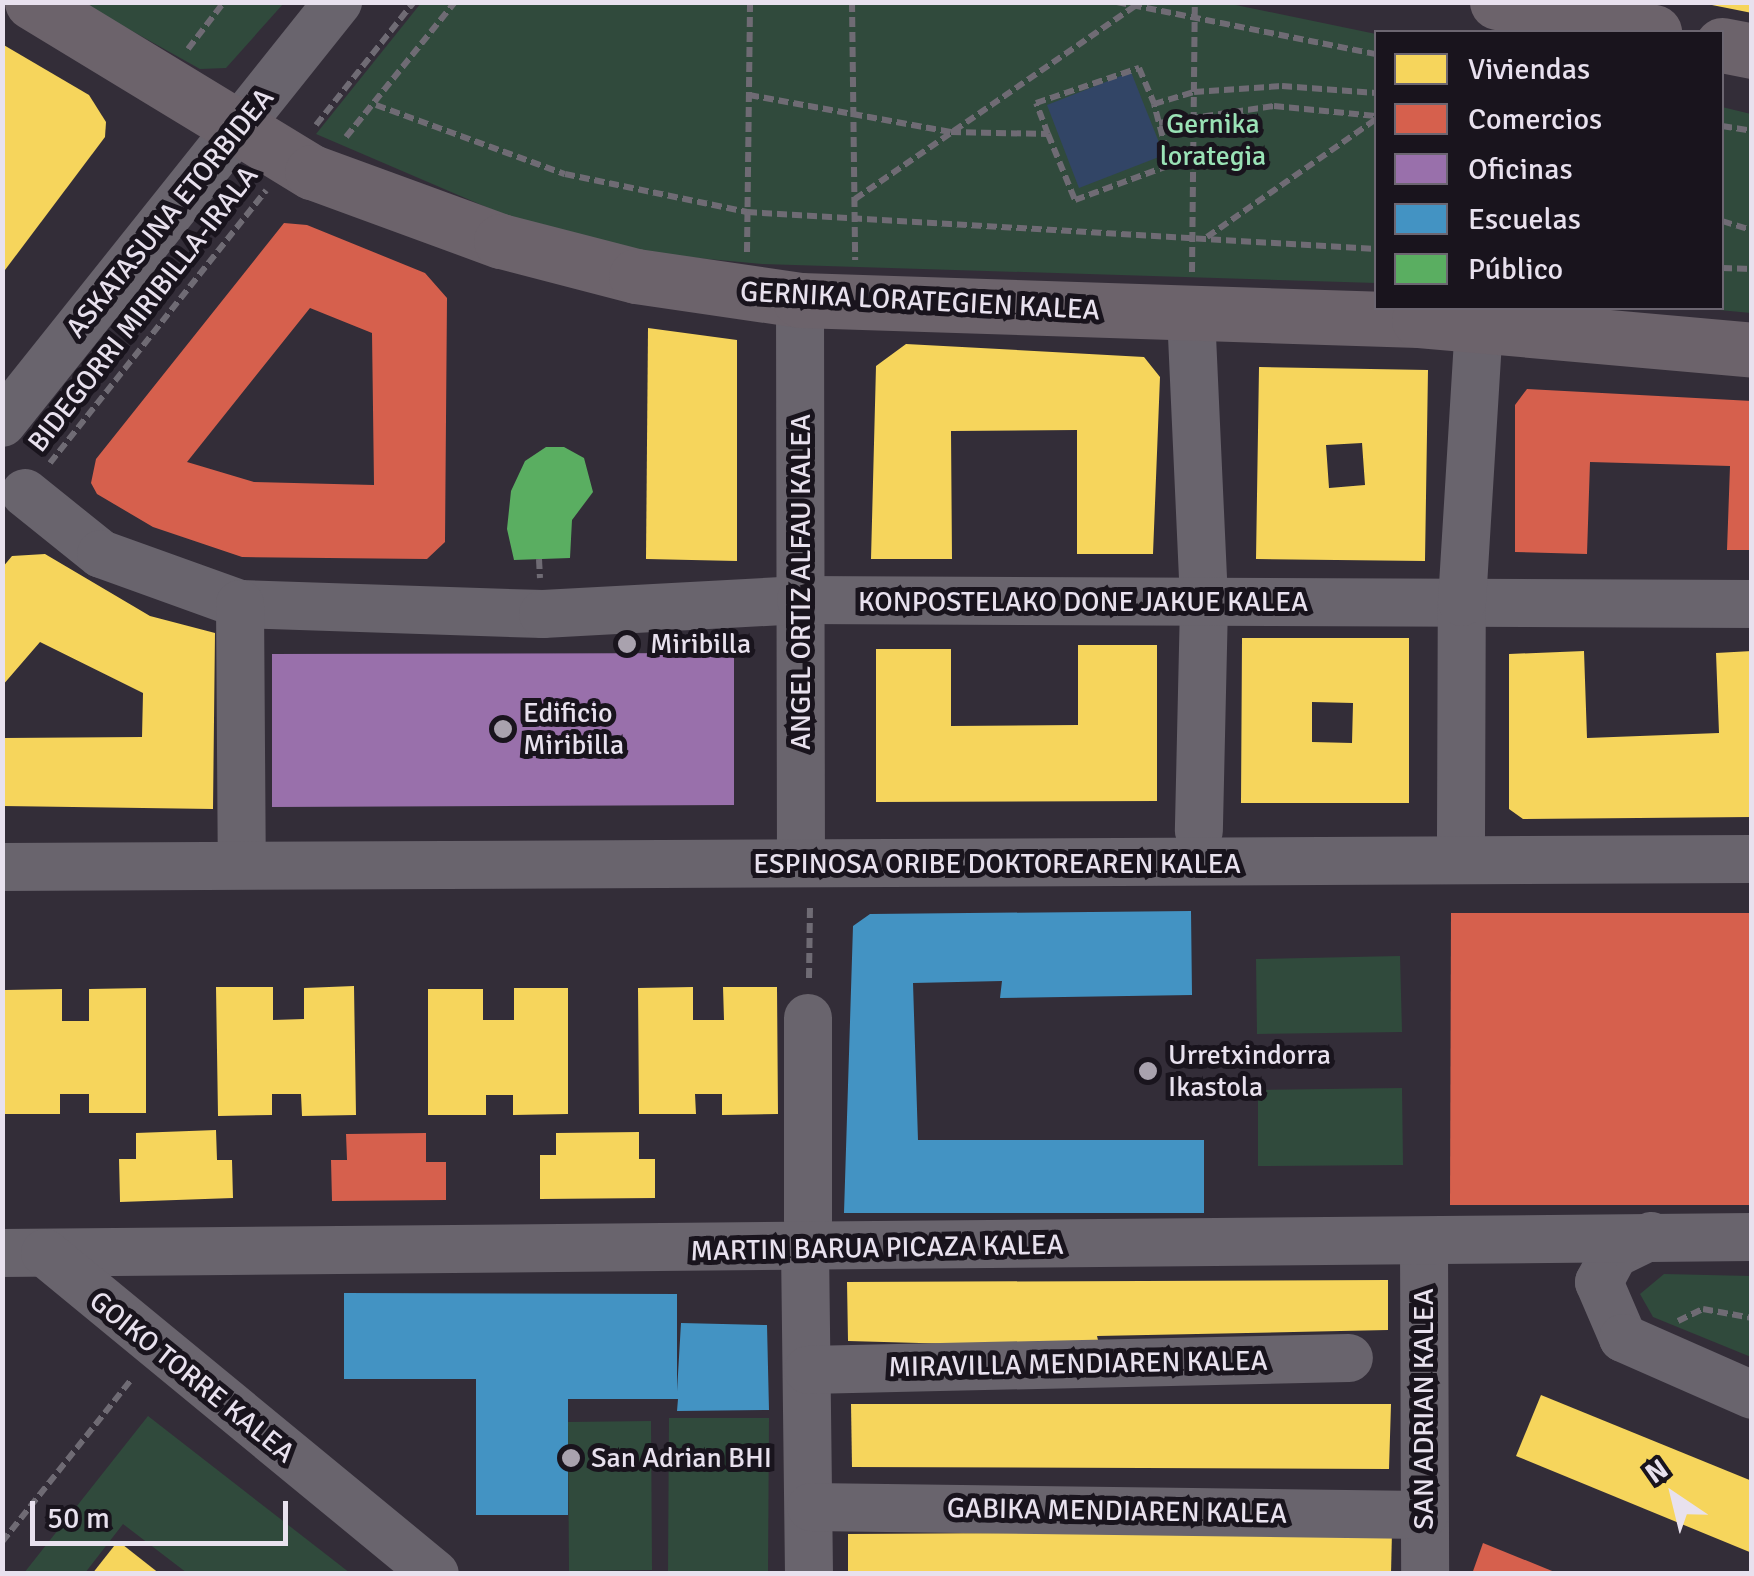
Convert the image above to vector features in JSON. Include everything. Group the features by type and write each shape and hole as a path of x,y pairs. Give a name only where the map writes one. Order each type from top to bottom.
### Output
{"main road":[{"name":"GERNIKA LORATEGIEN KALEA","path":"32,2 236,131 330,180 501,241 636,276 800,300 1479,326 1752,350"},
{"path":"1497,2 1644,30"},
{"path":"1724,46 1752,51"}],"street":[{"name":"ASKATASUNA ETORBIDEA","path":"2,423 338,2"},
{"name":"ANGEL ORTIZ ALFAU KALEA","path":"800,300 806,884"},
{"path":"1191,314 1204,604 1198,830"},
{"path":"1461,836 1462,602 1479,326"},
{"name":"KONPOSTELAKO DONE JAKUE KALEA","path":"26,493 101,554 240,604 543,614 802,600 1752,604"},
{"path":"240,604 242,863"},
{"name":"ESPINOSA ORIBE DOKTOREAREN KALEA","path":"2,868 242,863 806,884 1752,859"},
{"path":"808,1018 818,1251 808,1370 809,1574"},
{"path":"1549,1236 1588,1264 1598,1303 1623,1338 1660,1358 1752,1395"},
{"name":"MARTIN BARUA PICAZA KALEA","path":"24,1253 818,1251 1424,1244 1549,1236 1752,1237"},
{"path":"1598,1303 1614,1254 1651,1236"},
{"name":"SAN ADRIAN KALEA","path":"1424,1244 1425,1574"},
{"name":"GOIKO TORRE KALEA","path":"24,1253 435,1574"},
{"name":"MIRAVILLA MENDIAREN KALEA","path":"808,1370 1348,1358"},
{"name":"GABIKA MENDIAREN KALEA","path":"811,1507 1424,1514"}],"path":[{"path":"305,140 414,2"},
{"path":"455,2 376,105 565,174 748,212 1374,249"},
{"path":"747,293 750,2"},
{"path":"852,2 855,301"},
{"path":"1117,2 1374,54"},
{"path":"1191,314 1195,2"},
{"path":"180,59 221,4"},
{"path":"855,199 1135,6"},
{"path":"1140,68 1159,122 1170,164 1075,200 1036,104 1140,68"},
{"path":"1154,104 1194,92 1334,86 1374,94"},
{"path":"749,95 854,118 952,132 1048,134"},
{"path":"1159,122 1194,114 1274,106 1374,117"},
{"path":"1206,238 1374,118"},
{"path":"1724,126 1752,132"},
{"name":"BIDEGORRI MIRIBILLA-IRALA","path":"26,493 269,186"},
{"path":"1724,222 1752,230"},
{"path":"1724,268 1752,270"},
{"path":"806,884 808,1018"},
{"path":"1660,1358 1682,1314 1703,1310 1752,1318"},
{"path":"2,1542 132,1380"}],"green space":[{"path":"82,3 284,3 226,68 200,69"},
{"name":"Gernika lorategia","path":"421,3 1226,3 1374,34 1374,283 762,264 579,247 316,134"},
{"path":"1724,107 1751,114 1751,313 1719,310 1724,310"},
{"path":"1400,956 1402,1032 1257,1034 1256,959"},
{"path":"1402,1088 1403,1165 1258,1166 1258,1090"},
{"path":"1664,1274 1751,1276 1751,1357 1653,1317 1640,1294"},
{"path":"148,1416 350,1573 187,1573 123,1524 85,1573 24,1573"},
{"path":"669,1418 769,1418 768,1573 668,1573"},
{"path":"651,1421 652,1570 569,1571 568,1422"}],"water":[{"path":"1131,72 1164,155 1079,188 1047,105"}],"building: Viviendas":[{"path":"1707,2 1752,2 1752,13 1707,4"},
{"path":"2,44 89,95 106,122 105,137 2,274"},
{"path":"648,328 737,340 737,561 646,559"},
{"path":"906,344 1144,357 1160,377 1153,554 1077,554 1077,430 951,431 952,559 871,559 876,366"},
{"path":"1259,367 1428,370 1425,561 1256,559","holes":["1362,443 1365,485 1329,488 1326,445"]},
{"path":"45,554 150,616 215,633 213,809 3,806 3,738 142,737 143,693 40,642 2,686 2,568 12,556"},
{"path":"1242,638 1409,638 1409,803 1241,803","holes":["1312,702 1353,703 1352,743 1312,742"]},
{"path":"1078,645 1157,645 1157,801 876,802 876,649 951,649 951,726 1078,725"},
{"path":"1584,651 1587,738 1719,733 1716,653 1752,651 1752,817 1523,819 1509,809 1509,654"},
{"path":"354,986 356,1115 302,1116 301,1094 272,1094 272,1115 218,1116 216,987 273,987 273,1020 304,1019 304,988"},
{"path":"693,987 693,1020 724,1020 723,987 777,987 778,1114 722,1115 722,1094 695,1094 696,1114 639,1114 638,988"},
{"path":"146,988 146,1113 89,1113 89,1094 60,1094 60,1114 5,1114 5,990 62,989 62,1021 89,1021 89,989"},
{"path":"514,988 568,988 568,1114 513,1115 513,1095 486,1095 486,1115 428,1115 428,989 483,989 483,1020 514,1020"},
{"path":"216,1130 217,1160 232,1160 233,1198 120,1202 119,1159 136,1159 136,1133"},
{"path":"639,1132 639,1159 655,1159 655,1198 540,1199 540,1155 556,1155 556,1133"},
{"path":"1388,1280 1388,1330 1097,1336 1100,1348 848,1341 847,1282"},
{"path":"1541,1395 1752,1481 1752,1553 1516,1456"},
{"path":"851,1404 1391,1404 1389,1469 852,1467"},
{"path":"1392,1531 1391,1574 848,1574 848,1534"},
{"path":"118,1541 160,1574 92,1574"}],"building: Comercios":[{"path":"284,223 307,225 425,273 447,298 445,542 427,559 242,557 153,527 97,494 91,483 96,459","holes":["310,308 372,333 374,485 254,482 187,462"]},
{"path":"1527,389 1752,401 1752,550 1727,550 1730,466 1590,462 1587,554 1515,552 1515,405"},
{"path":"1451,913 1752,913 1752,1205 1450,1205"},
{"path":"426,1133 426,1162 446,1162 446,1200 332,1201 331,1160 347,1160 346,1134"},
{"path":"1483,1543 1557,1573 1557,1574 1472,1574"}],"building: Oficinas":[{"name":"Edificio Miribilla","path":"734,653 734,805 272,807 272,654"}],"building: Escuelas":[{"path":"1191,911 1192,995 1000,998 1002,981 913,983 918,1140 1204,1140 1204,1213 844,1213 853,926 870,914"},
{"path":"344,1293 677,1294 677,1391 681,1323 767,1325 769,1410 677,1411 678,1399 568,1399 568,1515 476,1515 476,1379 344,1379"}],"building: Público":[{"path":"546,447 564,447 584,458 593,492 572,520 570,558 514,560 507,529 511,491 525,461"}],"place":[{"name":"Miribilla","path":"627,644"},
{"name":"Edificio Miribilla","path":"503,729"},
{"name":"Urretxindorra Ikastola","path":"1148,1071"},
{"name":"San Adrian BHI","path":"571,1458"}]}
